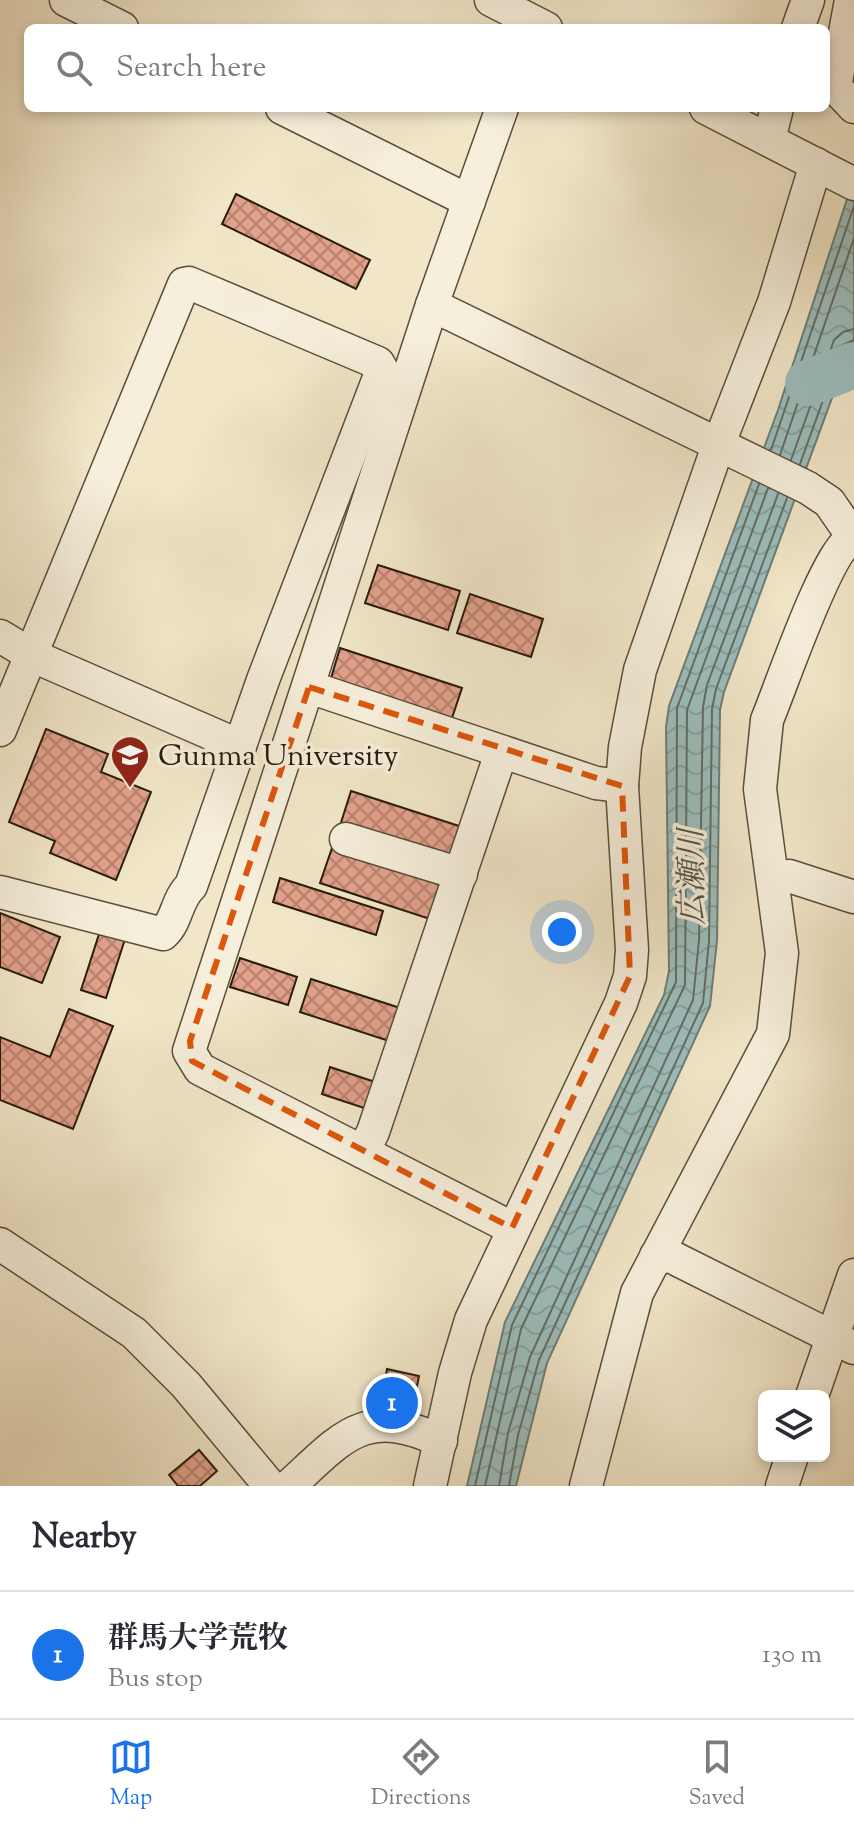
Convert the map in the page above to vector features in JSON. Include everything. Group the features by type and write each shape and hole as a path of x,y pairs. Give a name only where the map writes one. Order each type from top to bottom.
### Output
{"street":[{"path":"66,0 114,24"},
{"path":"491,0 538,19"},
{"path":"799,24 808,0"},
{"path":"851,0 835,87 854,107"},
{"path":"290,112 469,201"},
{"path":"501,112 432,305 189,1051 200,1069 512,1228"},
{"path":"430,1486 471,1320 621,1003 630,976 632,950 622,786 625,747 640,670 726,450 774,302 834,174 714,112"},
{"path":"769,140 776,112"},
{"path":"0,730 184,284 189,283 378,363 382,370 240,746 191,886 182,894 168,930 163,934 0,892"},
{"path":"432,305 808,488 829,502 854,538 835,554 767,720 760,789 782,953 773,1034 656,1256 632,1308 586,1486"},
{"path":"0,636 33,656 240,746"},
{"path":"309,687 501,753 596,783 622,786"},
{"path":"363,1152 373,1132 501,753"},
{"path":"346,839 461,874"},
{"path":"773,879 789,876 854,897"},
{"path":"0,1244 134,1333 186,1385 270,1486"},
{"path":"656,1256 672,1257 843,1343"},
{"path":"816,1390 843,1343 854,1275"},
{"path":"289,1486 341,1438 363,1427 412,1427 441,1441"},
{"path":"782,1486 790,1462"}],"highlighted area":[{"path":"309,687 622,786 630,976 512,1228 192,1061 190,1041"}],"water":[{"name":"広瀬川","path":"854,178 854,338 720,710 717,941 710,1006 547,1363 516,1486 467,1486 505,1322 664,995 669,971 666,727 669,706 778,410"}],"building":[{"path":"236,194 370,260 356,289 222,224"},
{"path":"378,565 460,591 448,630 365,603"},
{"path":"470,594 543,619 531,657 457,633"},
{"path":"340,648 462,688 452,718 331,678"},
{"path":"46,729 108,754 101,772 151,792 116,880 50,853 55,841 9,822"},
{"path":"351,791 462,827 450,864 339,829"},
{"path":"332,848 444,884 433,920 320,883"},
{"path":"280,878 383,911 376,935 273,902"},
{"path":"0,913 60,937 42,983 0,967"},
{"path":"101,928 126,936 106,998 81,990"},
{"path":"240,958 297,977 288,1005 230,987"},
{"path":"311,979 400,1008 389,1041 300,1012"},
{"path":"69,1009 113,1026 73,1129 0,1100 0,1037 50,1057"},
{"path":"330,1067 375,1082 367,1109 322,1094"},
{"path":"387,1369 419,1376 417,1386 385,1380"},
{"path":"199,1450 217,1471 200,1486 178,1486 169,1475"}],"waterway":[{"path":"808,383 854,365"}],"place":[{"name":"Gunma University","path":"130,789"},
{"name":"群馬大学荒牧","path":"392,1403"}]}
